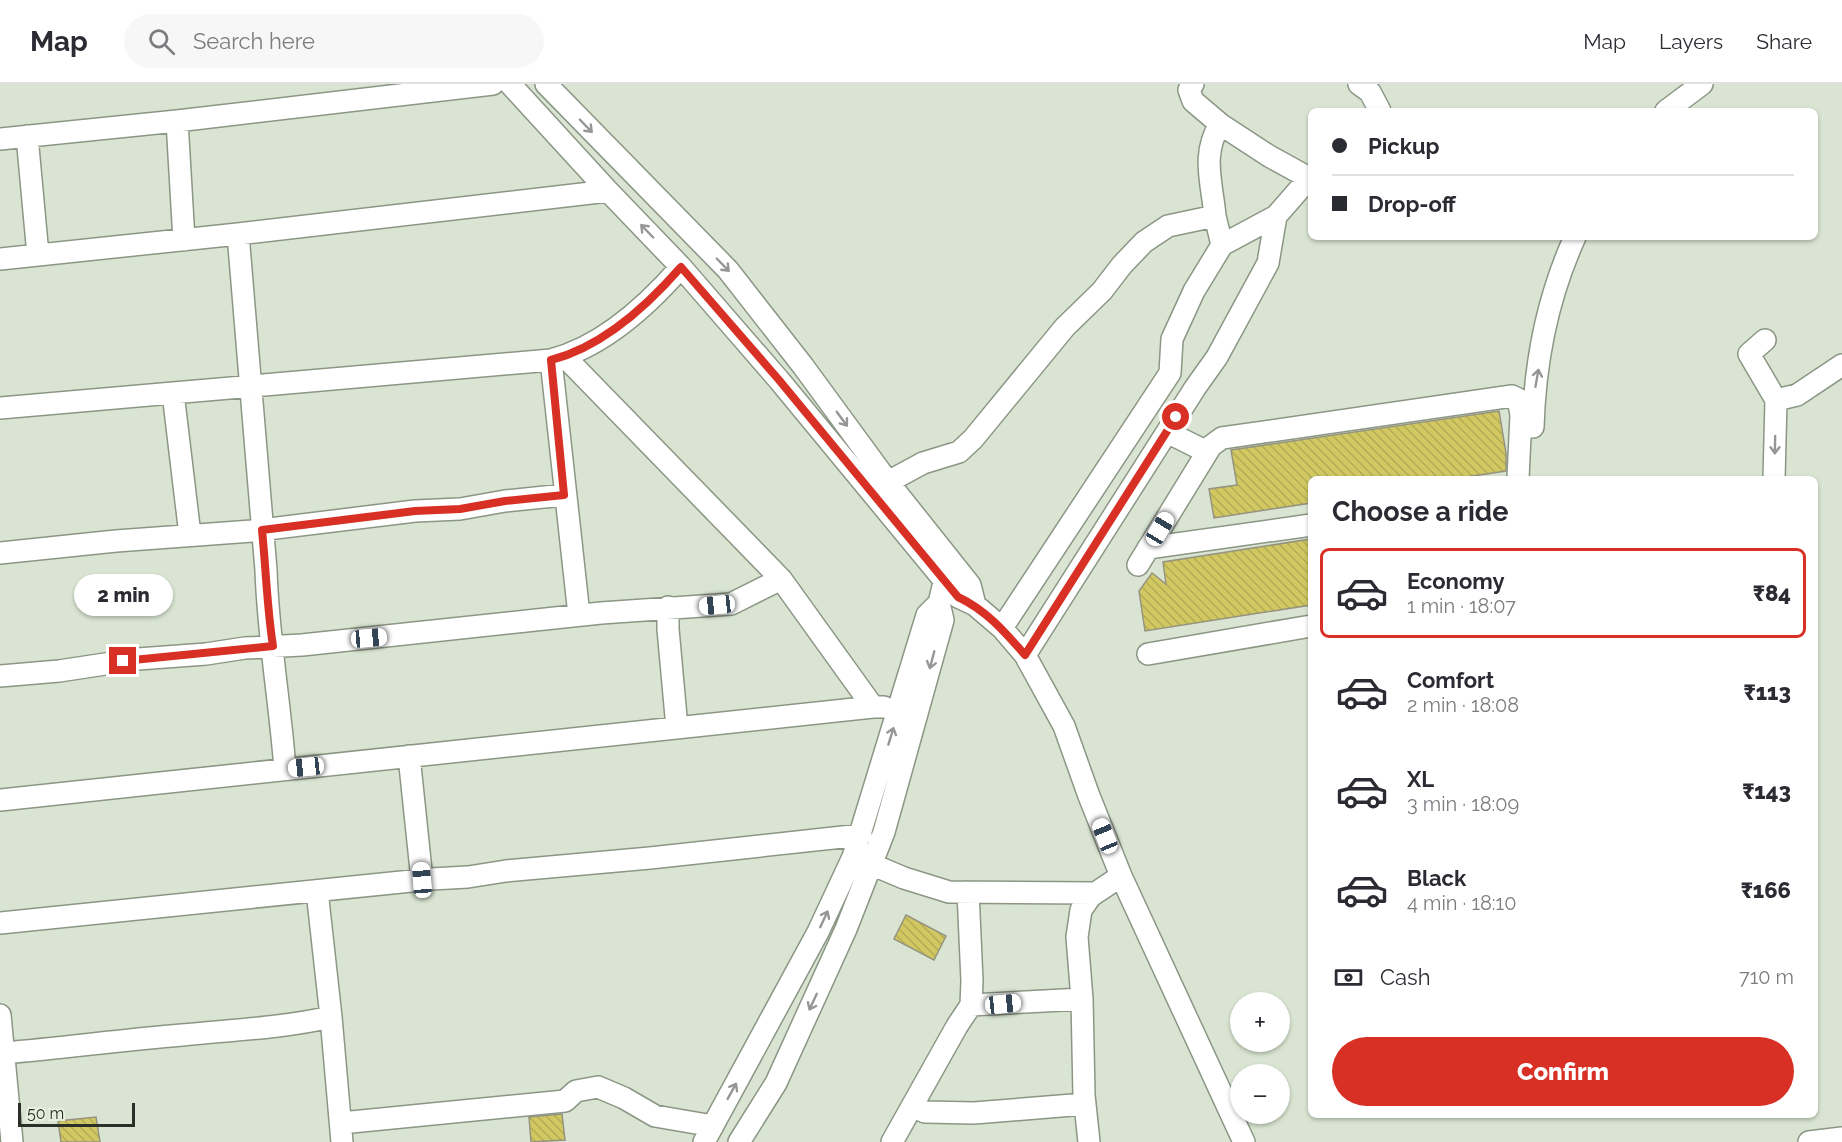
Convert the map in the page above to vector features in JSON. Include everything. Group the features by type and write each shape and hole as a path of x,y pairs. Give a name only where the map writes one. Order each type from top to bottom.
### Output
{"street":[{"path":"0,139 493,84"},
{"path":"510,84 681,267 947,570 970,585 975,605 1002,628 1025,655 1064,726 1121,876 1244,1142"},
{"path":"317,891 341,1133 565,1101 576,1090 598,1087 624,1098 655,1116 709,1134 818,932 863,860 884,832 943,620 939,603 947,570 888,482 803,366 728,270 546,84"},
{"path":"1193,84 1189,90 1192,100 1220,124 1269,156 1308,176"},
{"path":"1670,108 1702,84"},
{"path":"177,121 184,240"},
{"path":"1220,124 1211,138 1209,174 1222,245"},
{"path":"27,136 38,255"},
{"path":"1002,628 1170,373 1172,339 1194,291 1222,245 1276,216 1308,179"},
{"path":"0,259 608,191"},
{"path":"888,482 923,463 959,452 973,439 1054,340 1102,291 1144,242 1168,226 1215,216"},
{"path":"1025,655 1217,357 1268,263 1276,216"},
{"path":"238,234 266,570 267,607 282,717 285,769"},
{"path":"1531,476 1534,392 1546,323 1562,267 1574,240"},
{"path":"0,408 557,358 610,332 627,320 662,289 681,267"},
{"path":"1765,340 1749,354 1776,400 1774,476"},
{"path":"557,358 564,495 579,615"},
{"path":"557,358 782,579 873,707"},
{"path":"1776,400 1797,395 1842,365"},
{"path":"1170,373 1195,388"},
{"path":"173,393 190,535"},
{"path":"1308,526 1143,556 1207,452 1215,442 1222,438 1512,396 1518,399 1521,414 1518,476"},
{"path":"1167,432 1207,452"},
{"path":"0,553 262,530 415,511 460,509 505,501 564,495"},
{"path":"0,676 59,671 138,659 462,630 579,615 731,604 782,579"},
{"path":"739,1142 776,1083 846,929 863,860 861,835 927,615 939,603"},
{"path":"668,607 677,728"},
{"path":"1148,654 1308,627"},
{"path":"0,800 873,707 900,708"},
{"path":"409,756 422,880"},
{"path":"0,923 468,877 506,871 861,835"},
{"path":"863,860 904,878 949,892 1095,893"},
{"path":"1089,1142 1077,937 1081,910 1095,893 1121,876"},
{"path":"892,1142 971,1005 968,892"},
{"path":"971,1005 1082,999"},
{"path":"0,1015 12,1142"},
{"path":"4,1053 185,1034 237,1032 331,1017"},
{"path":"913,1107 925,1112 974,1113 1085,1104"},
{"path":"1809,1142 1842,1138"}],"building":[{"path":"1499,411 1506,453 1506,471 1472,476 1308,476 1308,503 1214,518 1209,489 1237,485 1231,450"},
{"path":"1308,539 1308,605 1145,631 1139,591 1152,573 1166,584 1163,562"},
{"path":"906,915 946,936 934,960 894,939"},
{"path":"562,1114 565,1140 531,1142 529,1117"},
{"path":"96,1117 100,1142 61,1142 58,1121"}],"route":[{"path":"123,661 273,646 267,607 262,530 415,511 460,509 505,501 564,495 551,360 589,344 627,320 662,289 681,267 779,380 958,597 975,605 1002,628 1025,655 1176,417"}]}
